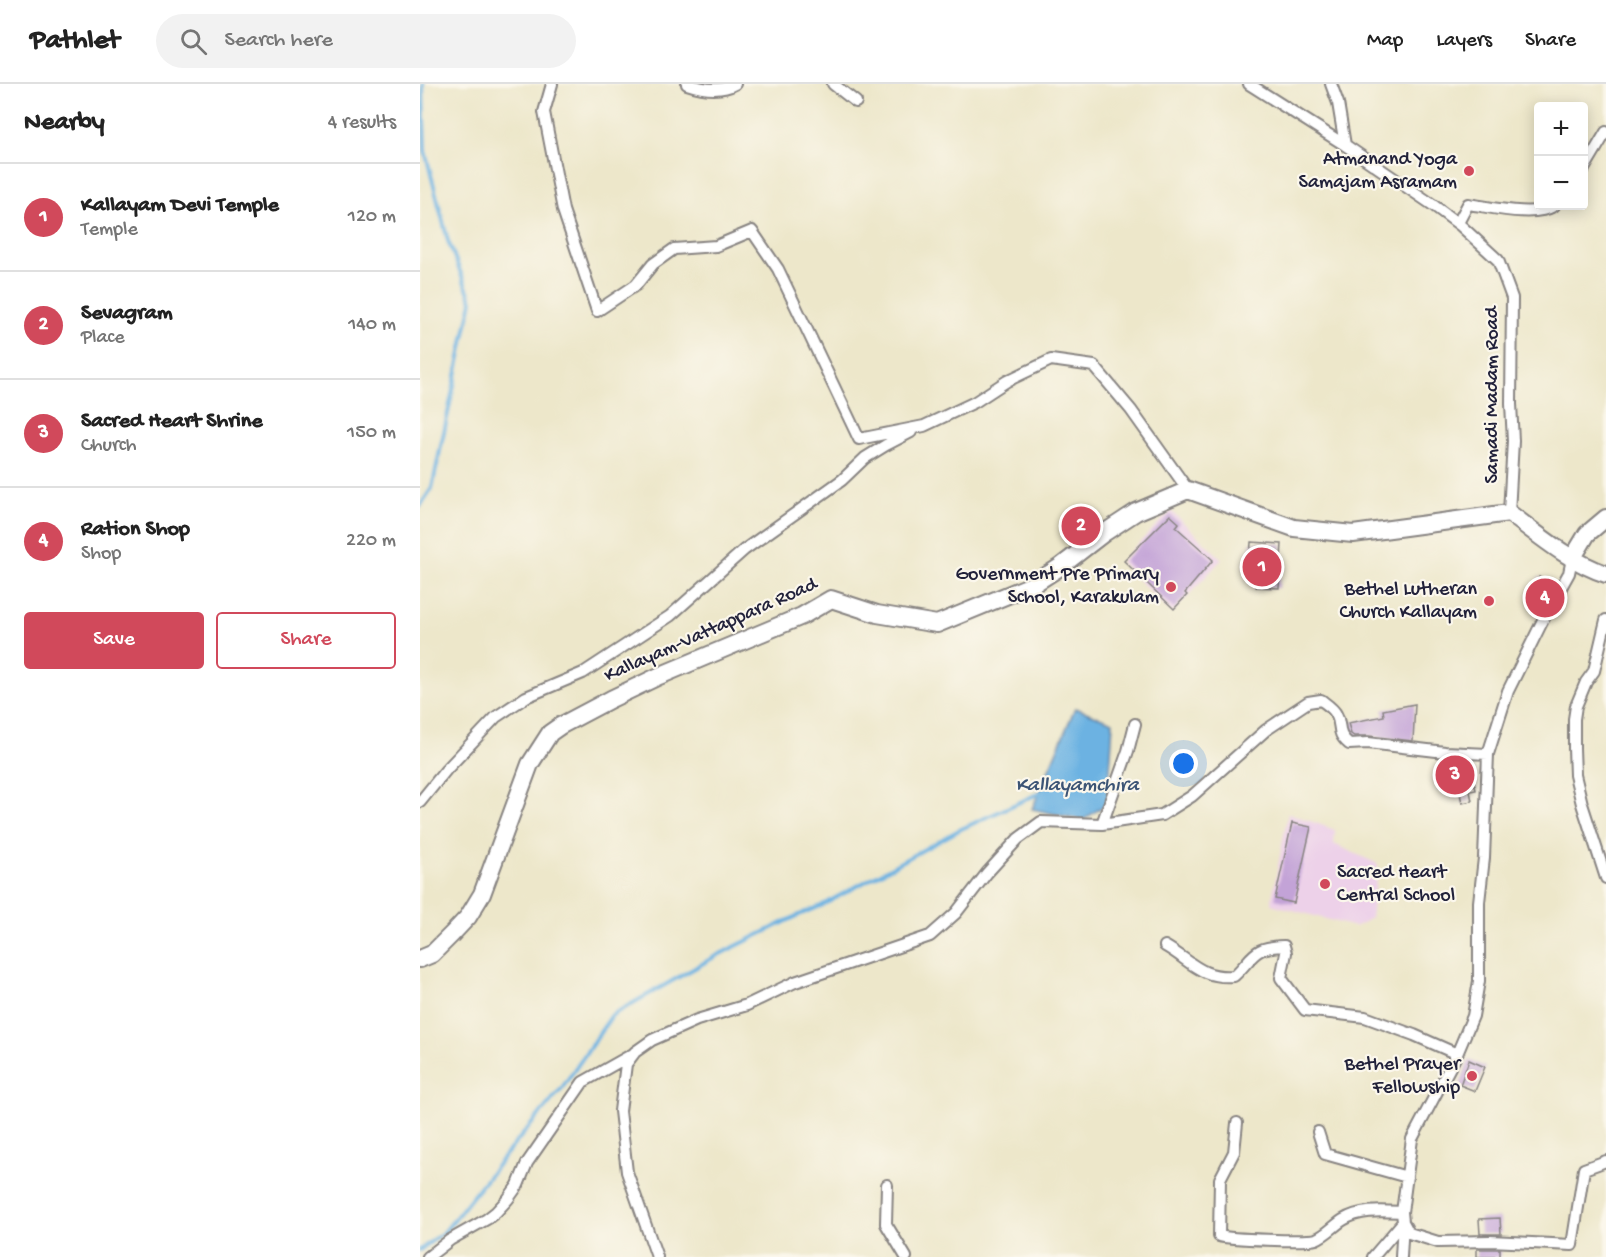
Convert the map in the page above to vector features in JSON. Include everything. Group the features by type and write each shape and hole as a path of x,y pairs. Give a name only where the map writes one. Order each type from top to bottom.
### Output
{"street":[{"path":"552,84 544,112 561,199 597,311 636,285 653,264 674,249 716,246 752,231 778,269 859,439 924,426"},
{"path":"687,84 712,89 731,87 735,84"},
{"path":"833,84 856,102"},
{"name":"Samadi Madam Road","path":"1249,84 1345,145 1458,223 1498,260 1512,298 1513,465 1509,513"},
{"path":"1332,84 1338,103 1345,145"},
{"path":"1588,162 1606,132"},
{"path":"1458,223 1468,204 1506,210 1536,210"},
{"path":"420,802 446,770 496,717 526,697 583,673 670,616 744,550 842,480 865,458 886,445 975,402 1007,381 1051,360 1094,366 1131,410 1188,490 1294,528 1353,534 1509,513 1572,559 1606,574"},
{"name":"Kallayam-Vattappara Road","path":"420,959 432,954 468,917 482,894 530,764 550,733 560,726 659,676 802,616 831,598 877,614 931,624 961,615 1032,585 1136,512 1188,490"},
{"path":"1401,1257 1412,1139 1457,1054 1473,1016 1479,981 1479,902 1484,858 1488,754 1508,691 1569,573 1572,559 1587,534 1606,518"},
{"path":"1606,620 1594,671 1586,682 1576,706 1574,719 1575,775 1582,804 1601,844 1606,878"},
{"path":"428,1257 496,1212 508,1199 518,1185 527,1163 583,1082 634,1054 652,1040 697,1020 747,1005 795,982 930,936 956,913 987,873 1018,839 1041,822 1102,824 1162,815 1192,796 1266,730 1308,702 1321,700 1329,705 1336,714 1342,738 1349,744 1368,742 1445,752 1488,754"},
{"path":"1102,824 1128,751 1135,724"},
{"path":"1165,946 1196,969 1222,977 1234,976 1256,951 1268,947 1284,946 1286,953 1281,978 1305,1010 1365,1017 1457,1054"},
{"path":"634,1054 626,1064 620,1111 627,1172 657,1257"},
{"path":"1237,1123 1234,1152 1220,1179 1219,1236 1230,1239 1307,1240 1318,1238 1346,1218 1371,1211 1403,1217"},
{"path":"1318,1132 1325,1154 1407,1177"},
{"path":"1403,1217 1409,1233 1438,1242 1490,1241 1572,1245 1584,1169 1606,1161"},
{"path":"887,1185 886,1224 906,1257"},
{"path":"1373,1257 1403,1217"}],"shaded area":[{"name":"Government Pre Primary School, Karakulam","path":"1171,511 1222,559 1172,613 1120,562"},
{"name":"Sacred Heart Central School","path":"1288,813 1335,830 1334,844 1378,864 1371,918 1355,927 1271,904"}],"water":[{"name":"Kallayamchira","path":"1075,708 1113,722 1108,803 1083,820 1032,809"}],"building":[{"path":"1085,510 1097,525 1077,541 1065,525"},
{"name":"Government Pre Primary School, Karakulam","path":"1170,515 1179,523 1176,527 1213,560 1174,609 1124,561"},
{"path":"1251,542 1282,544 1279,588 1256,587 1255,574 1245,574 1244,561 1250,558"},
{"path":"1539,577 1553,586 1544,603 1534,591"},
{"path":"1415,704 1413,741 1351,734 1348,723 1384,716 1383,710"},
{"path":"1462,766 1464,777 1473,776 1476,790 1470,791 1472,801 1462,803 1457,779 1447,777 1446,767"},
{"path":"1292,823 1311,827 1294,903 1275,899"},
{"name":"Bethel Prayer Fellowship","path":"1469,1060 1485,1067 1475,1091 1460,1085"},
{"path":"1500,1218 1501,1234 1480,1234 1479,1219"},
{"path":"1477,1249 1500,1249 1500,1257 1477,1257"}],"waterway":[{"path":"420,506 432,488 472,301 448,241 425,151 423,84"},
{"path":"420,1250 445,1231 562,1088 612,1015 716,956 821,906 959,830 1044,791"}],"place":[{"name":"Atmanand Yoga Samajam Asramam","path":"1469,171"},
{"name":"Sevagram","path":"1081,526"},
{"name":"Kallayam Devi Temple","path":"1262,567"},
{"name":"Government Pre Primary School, Karakulam","path":"1171,587"},
{"name":"Ration Shop","path":"1545,598"},
{"name":"Bethel Lutheran Church Kallayam","path":"1489,601"},
{"name":"Sacred Heart Shrine","path":"1455,775"},
{"name":"Sacred Heart Central School","path":"1325,884"},
{"name":"Bethel Prayer Fellowship","path":"1472,1076"}]}
